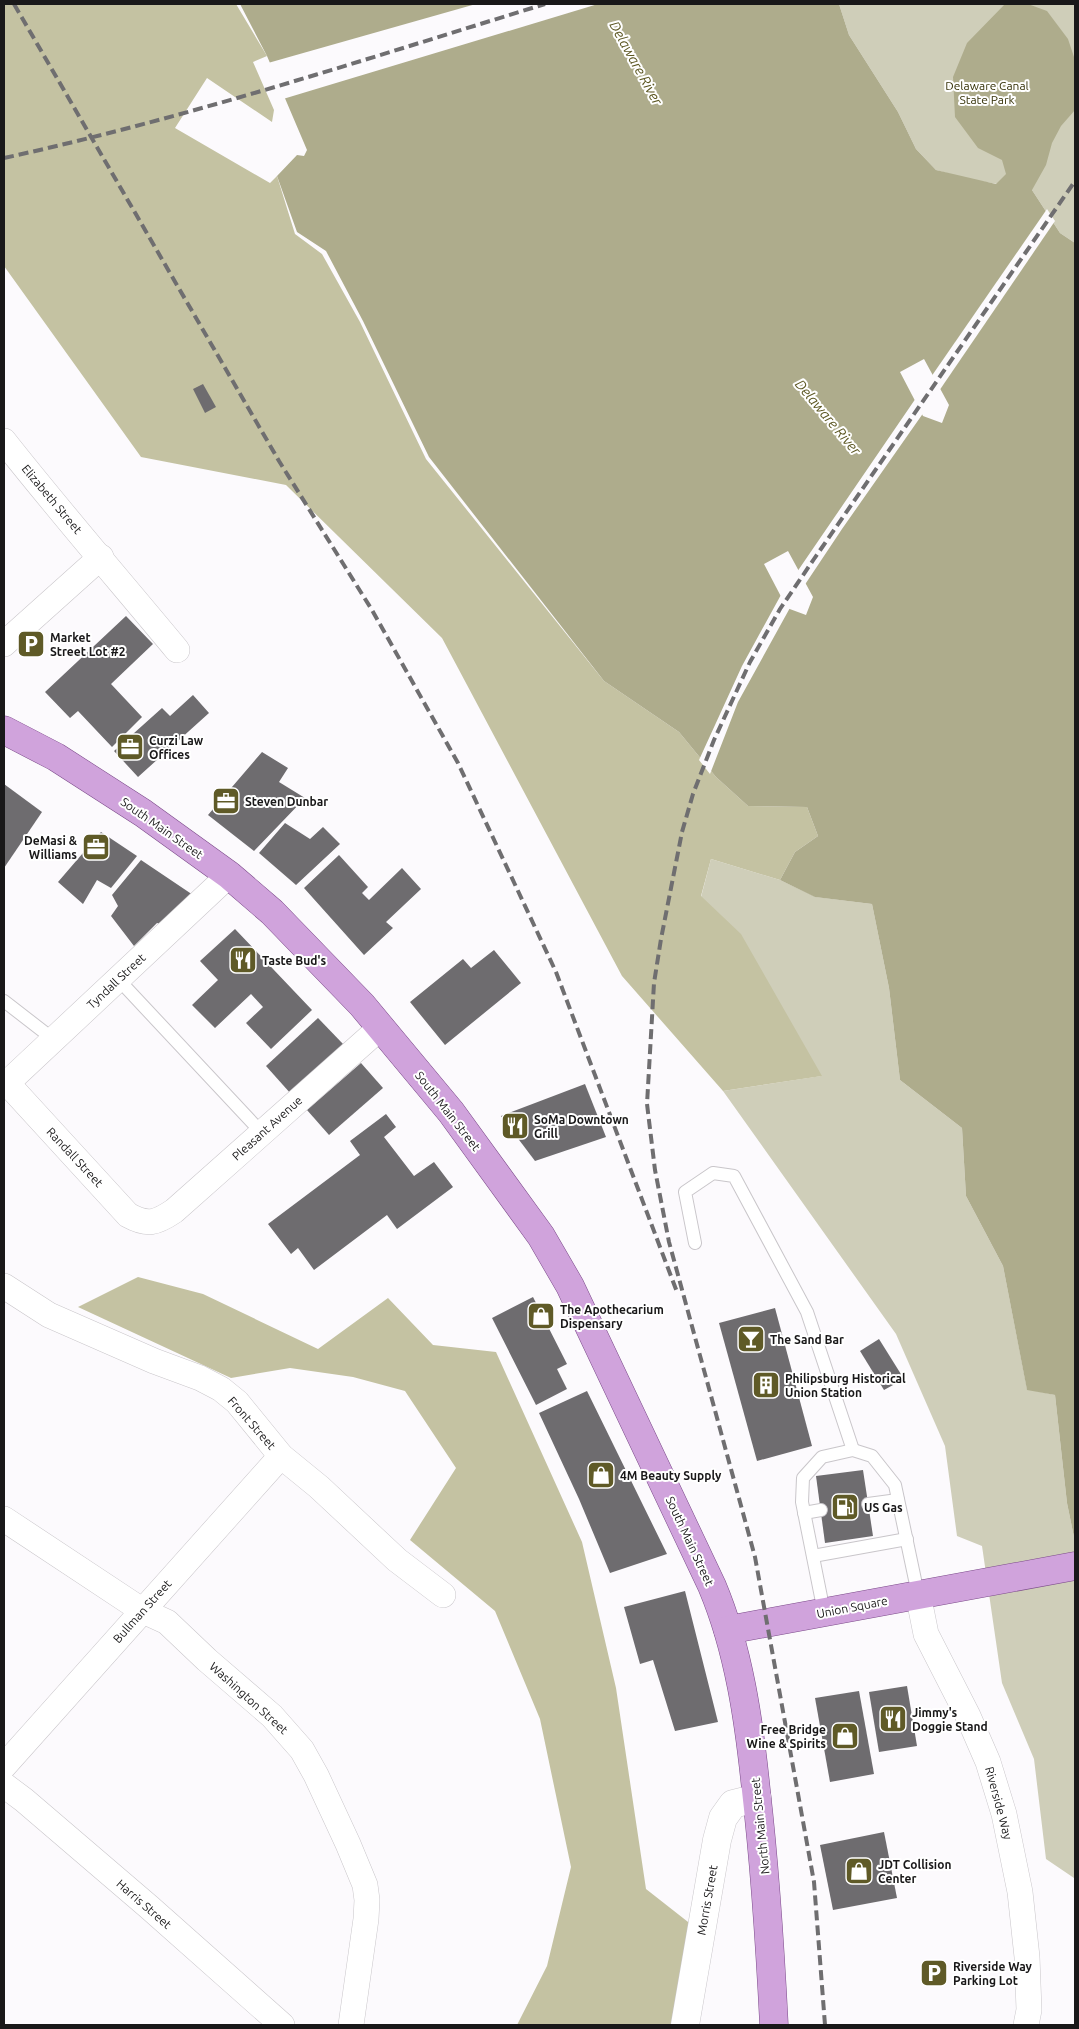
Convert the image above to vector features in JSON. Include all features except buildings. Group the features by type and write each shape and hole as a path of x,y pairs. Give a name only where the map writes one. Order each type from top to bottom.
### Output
{"main road":[{"name":"South Main Street","path":"4,730 56,757 143,813 229,875 272,912 362,1005 452,1112 553,1254 570,1286 712,1586 728,1630"},
{"name":"Union Square","path":"728,1630 1075,1566"},
{"name":"North Main Street","path":"728,1630 743,1696 757,1798 766,1882 774,2025"}],"street":[{"name":"Elizabeth Street","path":"4,441 176,650"},
{"path":"4,644 101,557"},
{"name":"Tyndall Street","path":"5,1085 229,875"},
{"name":"Pleasant Avenue","path":"149,1222 164,1218 174,1211 380,1028"},
{"name":"Randall Street","path":"5,1085 128,1214 141,1222 149,1222"},
{"name":"Front Street","path":"4,1286 49,1315 154,1361 200,1378 221,1389 236,1402 280,1456 319,1488 397,1560 443,1595"},
{"name":"Bullman Street","path":"4,1766 280,1456"},
{"name":"Washington Street","path":"4,1519 143,1611 167,1622 272,1716 302,1750 316,1775 365,1885 367,1900 366,1919 351,2025"},
{"name":"Riverside Way","path":"918,1594 926,1634 968,1716 988,1762 1004,1814 1020,1892 1027,1957 1029,2010 1026,2025"},
{"name":"Harris Street","path":"4,1785 134,1894 282,2025"},
{"name":"Morris Street","path":"685,2025 717,1840 723,1818 733,1804 757,1798"}],"lane":[{"path":"118,979 262,1133"},
{"path":"4,1001 53,1039"},
{"path":"695,1243 685,1192 713,1173 734,1176 807,1312 853,1450"},
{"path":"824,1612 802,1502 803,1478 822,1457 853,1450 872,1456 895,1485 918,1594"},
{"path":"868,1504 898,1500"},
{"path":"804,1512 821,1510"},
{"path":"813,1556 907,1539"}],"green space":[{"name":"Delaware Canal State Park","path":"839,4 1075,4 1075,243 1060,233 1032,190 968,179 936,170 916,149 898,112 849,35"},
{"path":"711,859 780,880 816,897 872,904 889,988 900,1080 962,1128 966,1196 1003,1266 1027,1389 1055,1395 1067,1503 1075,1542 1074,1878 1046,1859 1034,1759 1002,1683 982,1546 957,1536 945,1446 896,1334 723,1091 821,1076 701,897"}],"shaded area":[{"path":"4,4 236,4 267,56 253,62 274,110 272,122 207,78 175,128 270,183 277,176 295,234 322,254 360,322 426,459 604,681 679,732 716,777 748,806 807,807 818,836 795,852 780,880 711,859 701,896 741,934 822,1076 723,1091 622,976 442,638 286,485 141,457 4,266"},
{"path":"138,1277 203,1294 318,1349 388,1298 433,1345 496,1352 582,1542 616,1688 646,1889 697,1929 678,2025 517,2025 547,1966 571,1867 540,1719 495,1611 410,1540 456,1468 405,1391 353,1377 290,1368 231,1378 78,1307"}],"water":[{"name":"Delaware River","path":"240,4 839,4 849,35 898,112 916,149 936,170 996,184 1006,174 1002,160 978,148 955,117 953,77 967,43 1005,4 1028,4 1047,11 1068,39 1075,60 1075,110 1061,126 1052,143 1046,165 1032,190 1060,233 1075,243 1075,1542 1067,1503 1055,1395 1027,1390 1003,1266 966,1196 962,1128 900,1080 889,988 872,904 815,897 780,880 795,852 818,836 807,807 748,806 716,777 679,732 604,681 429,457 363,321 326,251 297,232 277,176 297,155 304,156 307,150 267,56","holes":["924,359 949,405 942,423 923,416 900,372","788,551 813,597 806,615 787,608 764,564"]}],"pier":[{"path":"476,4 598,4 283,99 268,63"},
{"path":"1047,209 1055,221 939,391 931,377"},
{"path":"916,398 924,412 804,586 797,572"},
{"path":"782,593 791,606 738,702 710,774 699,760 742,666"}],"railway":[{"path":"14,4 279,461 372,610 458,763 556,972 677,1292"},
{"path":"4,158 141,125 208,106 545,4"},
{"path":"825,2025 814,1882 755,1557 669,1242 655,1170 647,1104 654,983 682,832 693,794 714,740 750,662 780,609 1075,181"}],"place":[{"name":"Market Street Lot #2","path":"31,644"},
{"name":"Curzi Law Offices","path":"130,747"},
{"name":"Steven Dunbar","path":"226,801"},
{"name":"DeMasi & Williams","path":"96,847"},
{"name":"Taste Bud's","path":"243,960"},
{"name":"SoMa Downtown Grill","path":"515,1126"},
{"name":"The Apothecarium Dispensary","path":"541,1316"},
{"name":"The Sand Bar","path":"751,1339"},
{"name":"Philipsburg Historical Union Station","path":"766,1385"},
{"name":"4M Beauty Supply","path":"601,1475"},
{"name":"US Gas","path":"845,1507"},
{"name":"Jimmy's Doggie Stand","path":"893,1719"},
{"name":"Free Bridge Wine & Spirits","path":"845,1736"},
{"name":"JDT Collision Center","path":"859,1871"},
{"name":"Riverside Way Parking Lot","path":"934,1973"}]}
